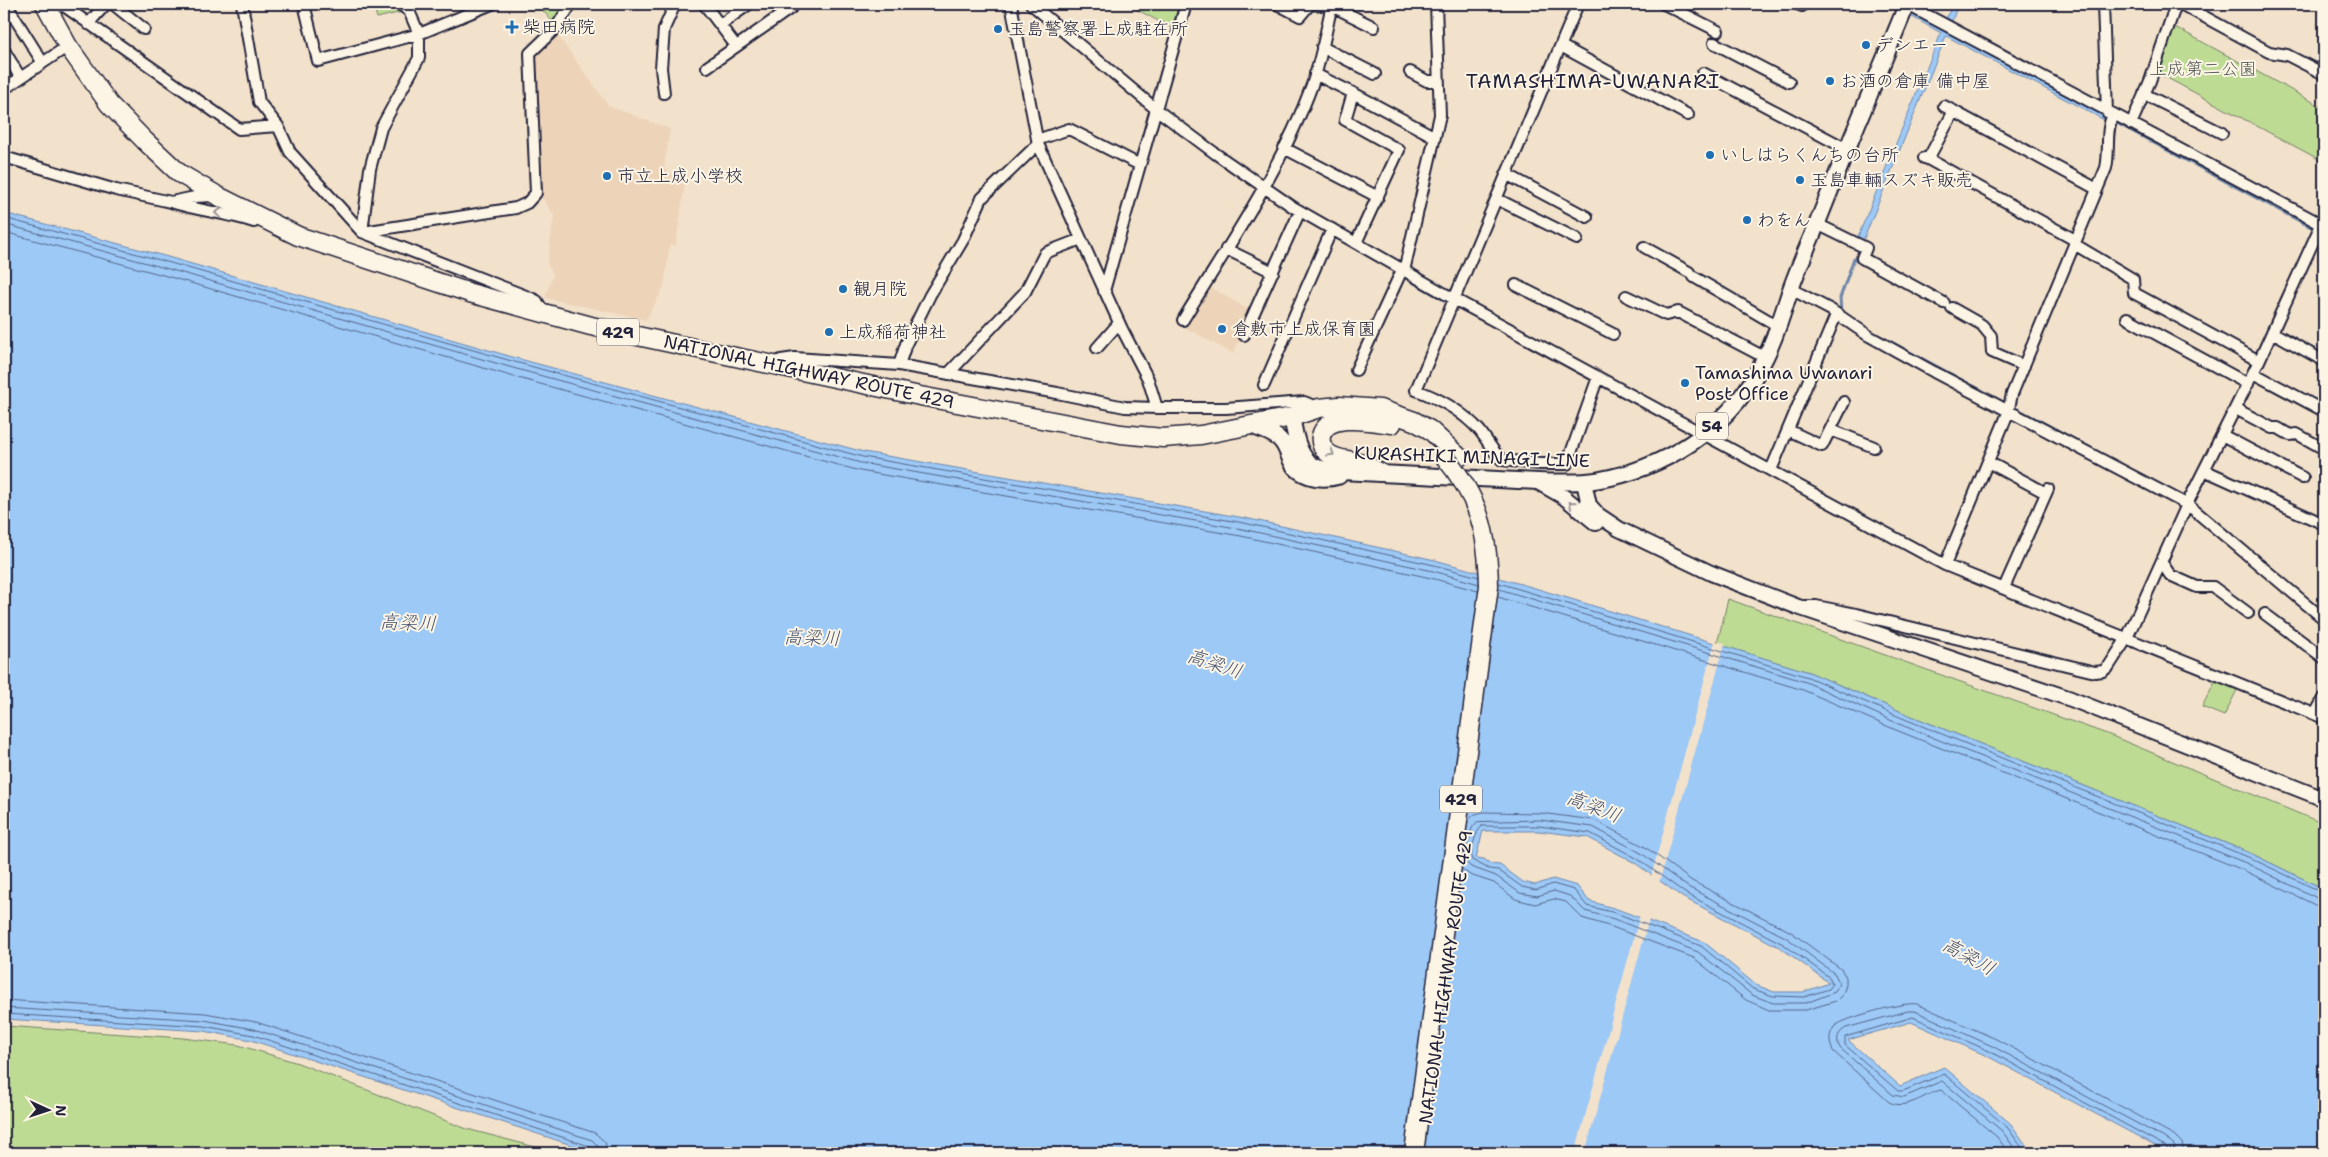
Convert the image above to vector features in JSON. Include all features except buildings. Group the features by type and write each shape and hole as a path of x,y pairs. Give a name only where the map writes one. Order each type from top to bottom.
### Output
{"highway":[{"name":"NATIONAL HIGHWAY ROUTE 429","path":"46,6 68,46 109,104 145,142 179,173 218,196 298,236 470,293 545,314 772,365 920,396 1121,434 1163,438 1202,435 1292,417 1319,408 1360,406 1396,414 1430,430 1451,456 1481,487 1497,545 1498,586 1423,1153"},
{"name":"NATIONAL HIGHWAY ROUTE 429","path":"1292,417 1345,415 1371,418 1410,432 1451,456 1483,524 1487,547 1488,586 1414,1153"},
{"path":"1378,472 1361,463 1335,457 1327,453 1322,446 1322,433 1325,427 1344,420 1392,424"}],"main road":[{"name":"KURASHIKI MINAGI LINE","path":"1292,417 1294,436 1302,453 1314,466 1332,470 1536,482 1584,482 1633,471 1663,459 1703,434 1732,408 1747,389 1766,358 1791,288 1906,4"},
{"path":"1252,426 1276,436 1295,467 1306,474 1317,478 1332,478 1357,471"}],"street":[{"path":"6,4 43,63"},
{"path":"88,24 106,4"},
{"path":"113,4 144,29"},
{"path":"242,4 259,102 278,126 290,152 362,232 538,301 545,314"},
{"path":"304,4 318,61 419,34 492,4"},
{"path":"362,232 370,169 381,128 419,58 419,34 409,11 399,4"},
{"path":"362,232 516,208 527,203 536,193 530,53 556,28 571,4"},
{"path":"664,94 661,68 664,29 675,4"},
{"path":"704,4 736,46"},
{"path":"720,25 749,4"},
{"path":"707,67 792,8 788,4"},
{"path":"1011,4 1038,142 1119,323 1148,378 1157,408"},
{"path":"1031,4 1157,110 1300,211 1454,299 1945,565 2320,716 2324,698"},
{"path":"1104,290 1186,4"},
{"path":"1277,4 1300,16 1310,4 1332,5 1374,27"},
{"path":"1356,370 1403,270 1432,135 1440,115 1435,81 1436,4"},
{"path":"1578,4 1416,390 1433,396 1455,408 1479,430 1502,460 1540,464 1567,464 1598,377"},
{"path":"1664,4 1718,30"},
{"path":"1798,607 1816,606 1856,614 2095,672 2103,671 2109,666 2127,638 2204,470 2254,373 2321,230 2130,124 2110,117 1906,4"},
{"path":"1945,565 1988,462 2024,366 2108,158 2110,117 2103,4"},
{"path":"2130,124 2144,94 2176,4"},
{"path":"2180,4 2269,52 2287,55 2324,74"},
{"path":"1183,320 1265,188 1284,148 1312,84 1332,5"},
{"path":"46,6 64,6 239,129 278,126"},
{"path":"1714,43 1789,82"},
{"path":"4,89 68,46"},
{"path":"1560,46 1688,115"},
{"path":"1322,47 1375,74"},
{"path":"4,50 20,77"},
{"path":"1410,72 1427,81 1435,81"},
{"path":"1703,73 1846,149"},
{"path":"1315,74 1432,135"},
{"path":"1353,93 1345,120 1399,150 1356,244"},
{"path":"2144,94 2222,133"},
{"path":"1944,106 2097,189"},
{"path":"1954,111 1925,159 2074,242 2133,279 2134,293 2259,361"},
{"path":"899,365 906,344 930,295 963,240 982,198 1038,142 1069,129 1140,165"},
{"path":"1284,148 1378,197"},
{"path":"4,157 116,190 171,202 201,211 232,215 298,236"},
{"path":"1506,174 1587,217"},
{"path":"171,202 195,197 218,196"},
{"path":"1497,199 1577,239"},
{"path":"1244,335 1300,211"},
{"path":"1817,224 1866,248 1862,258 1982,325 1991,336 1992,352 2024,366"},
{"path":"1264,385 1332,229"},
{"path":"948,374 1025,292 1045,254 1081,238"},
{"path":"1644,247 1778,326"},
{"path":"1226,249 1273,272"},
{"path":"1516,285 1612,334"},
{"path":"1791,288 1926,367 2010,406 2189,502 2324,619"},
{"path":"1626,296 1666,315 1678,312 1766,358"},
{"path":"1771,470 1836,315"},
{"path":"2127,318 2248,384"},
{"path":"1097,348 1119,323"},
{"path":"2272,332 2324,361"},
{"path":"772,365 781,360 795,358 899,365 1124,407 1226,408 1304,402 1319,408"},
{"path":"2254,373 2324,411"},
{"path":"1788,430 1822,446 1844,402"},
{"path":"2236,409 2272,428 2278,428 2290,435 2297,434 2324,449"},
{"path":"1831,430 1874,447"},
{"path":"2222,434 2303,478"},
{"path":"1988,462 2047,491 2004,588"},
{"path":"2204,470 2324,524"},
{"path":"1536,482 1564,497 1598,523 1615,533 1646,542"},
{"path":"1584,482 1589,505 1598,515 1619,529 1728,580 1798,607 2071,699 2324,799"},
{"path":"2162,562 2170,575 2197,587 2213,587 2248,613"},
{"path":"2265,614 2324,658"}],"shaded area":[{"name":"市立上成小学校","path":"554,30 609,106 670,129 664,169 685,184 676,245 670,245 664,287 646,320 545,298 553,274 547,264 554,216 540,194 534,51"},
{"path":"1207,285 1253,312 1233,354 1184,327"}],"green space":[{"path":"373,4 393,4 402,12 377,18"},
{"path":"537,4 565,4 553,22"},
{"path":"1126,4 1179,4 1172,28"},
{"name":"上成第二公園","path":"2173,26 2324,108 2324,162 2156,72"},
{"path":"1728,599 2107,734 2324,824 2324,889 2250,853 1904,713 1809,672 1717,644"},
{"path":"2216,679 2238,688 2224,716 2202,707"},
{"path":"4,1026 183,1038 238,1045 298,1063 467,1129 558,1153 4,1153"}],"water":[{"path":"1889,4 1900,4 1945,22 1952,4 1958,4 1949,30 2106,115 2106,121 1946,36 1863,241 1857,239 1941,33"},
{"name":"高梁川","path":"4,213 168,257 516,358 864,452 1245,518 1435,560 1535,588 1809,672 1904,713 2250,853 2324,889 2324,1153 2169,1153 1987,1056 1911,1022 1848,1040 1900,1086 1944,1067 2011,1124 2032,1153 596,1153 251,1040 204,1031 4,1019","holes":["1483,831 1539,831 1587,837 1635,863 1682,897 1781,948 1829,983 1803,992 1774,992 1756,985 1704,942 1617,909 1589,901 1577,886 1553,879 1535,885 1523,882 1500,865 1491,864 1484,859 1476,858"]}],"pier":[{"path":"1715,641 1725,643 1659,883 1651,877"},
{"path":"1640,915 1649,919 1585,1153 1575,1153"}],"waterway":[{"path":"2113,121 2324,234"},
{"path":"1841,312 1840,298 1854,258"},
{"path":"1404,277 1449,303"},
{"path":"1457,307 1487,323"},
{"path":"1880,336 2007,404"},
{"path":"1517,339 1577,371"},
{"path":"2012,406 2128,468"},
{"path":"1828,507 1851,520"},
{"path":"2095,631 2298,713"}],"place":[{"name":"柴田病院","path":"512,27"},
{"name":"玉島警察署上成駐在所","path":"998,29"},
{"name":"デンエー","path":"1866,45"},
{"name":"お酒の倉庫 備中屋","path":"1830,81"},
{"name":"いしはらくんちの台所","path":"1710,155"},
{"name":"市立上成小学校","path":"607,176"},
{"name":"玉島車輛スズキ販売","path":"1800,180"},
{"name":"わをん","path":"1747,220"},
{"name":"観月院","path":"843,289"},
{"name":"倉敷市上成保育園","path":"1222,329"},
{"name":"上成稲荷神社","path":"829,332"},
{"name":"Tamashima Uwanari Post Office","path":"1685,383"}],"district":[{"name":"TAMASHIMA-UWANARI","path":"1593,81"}]}
